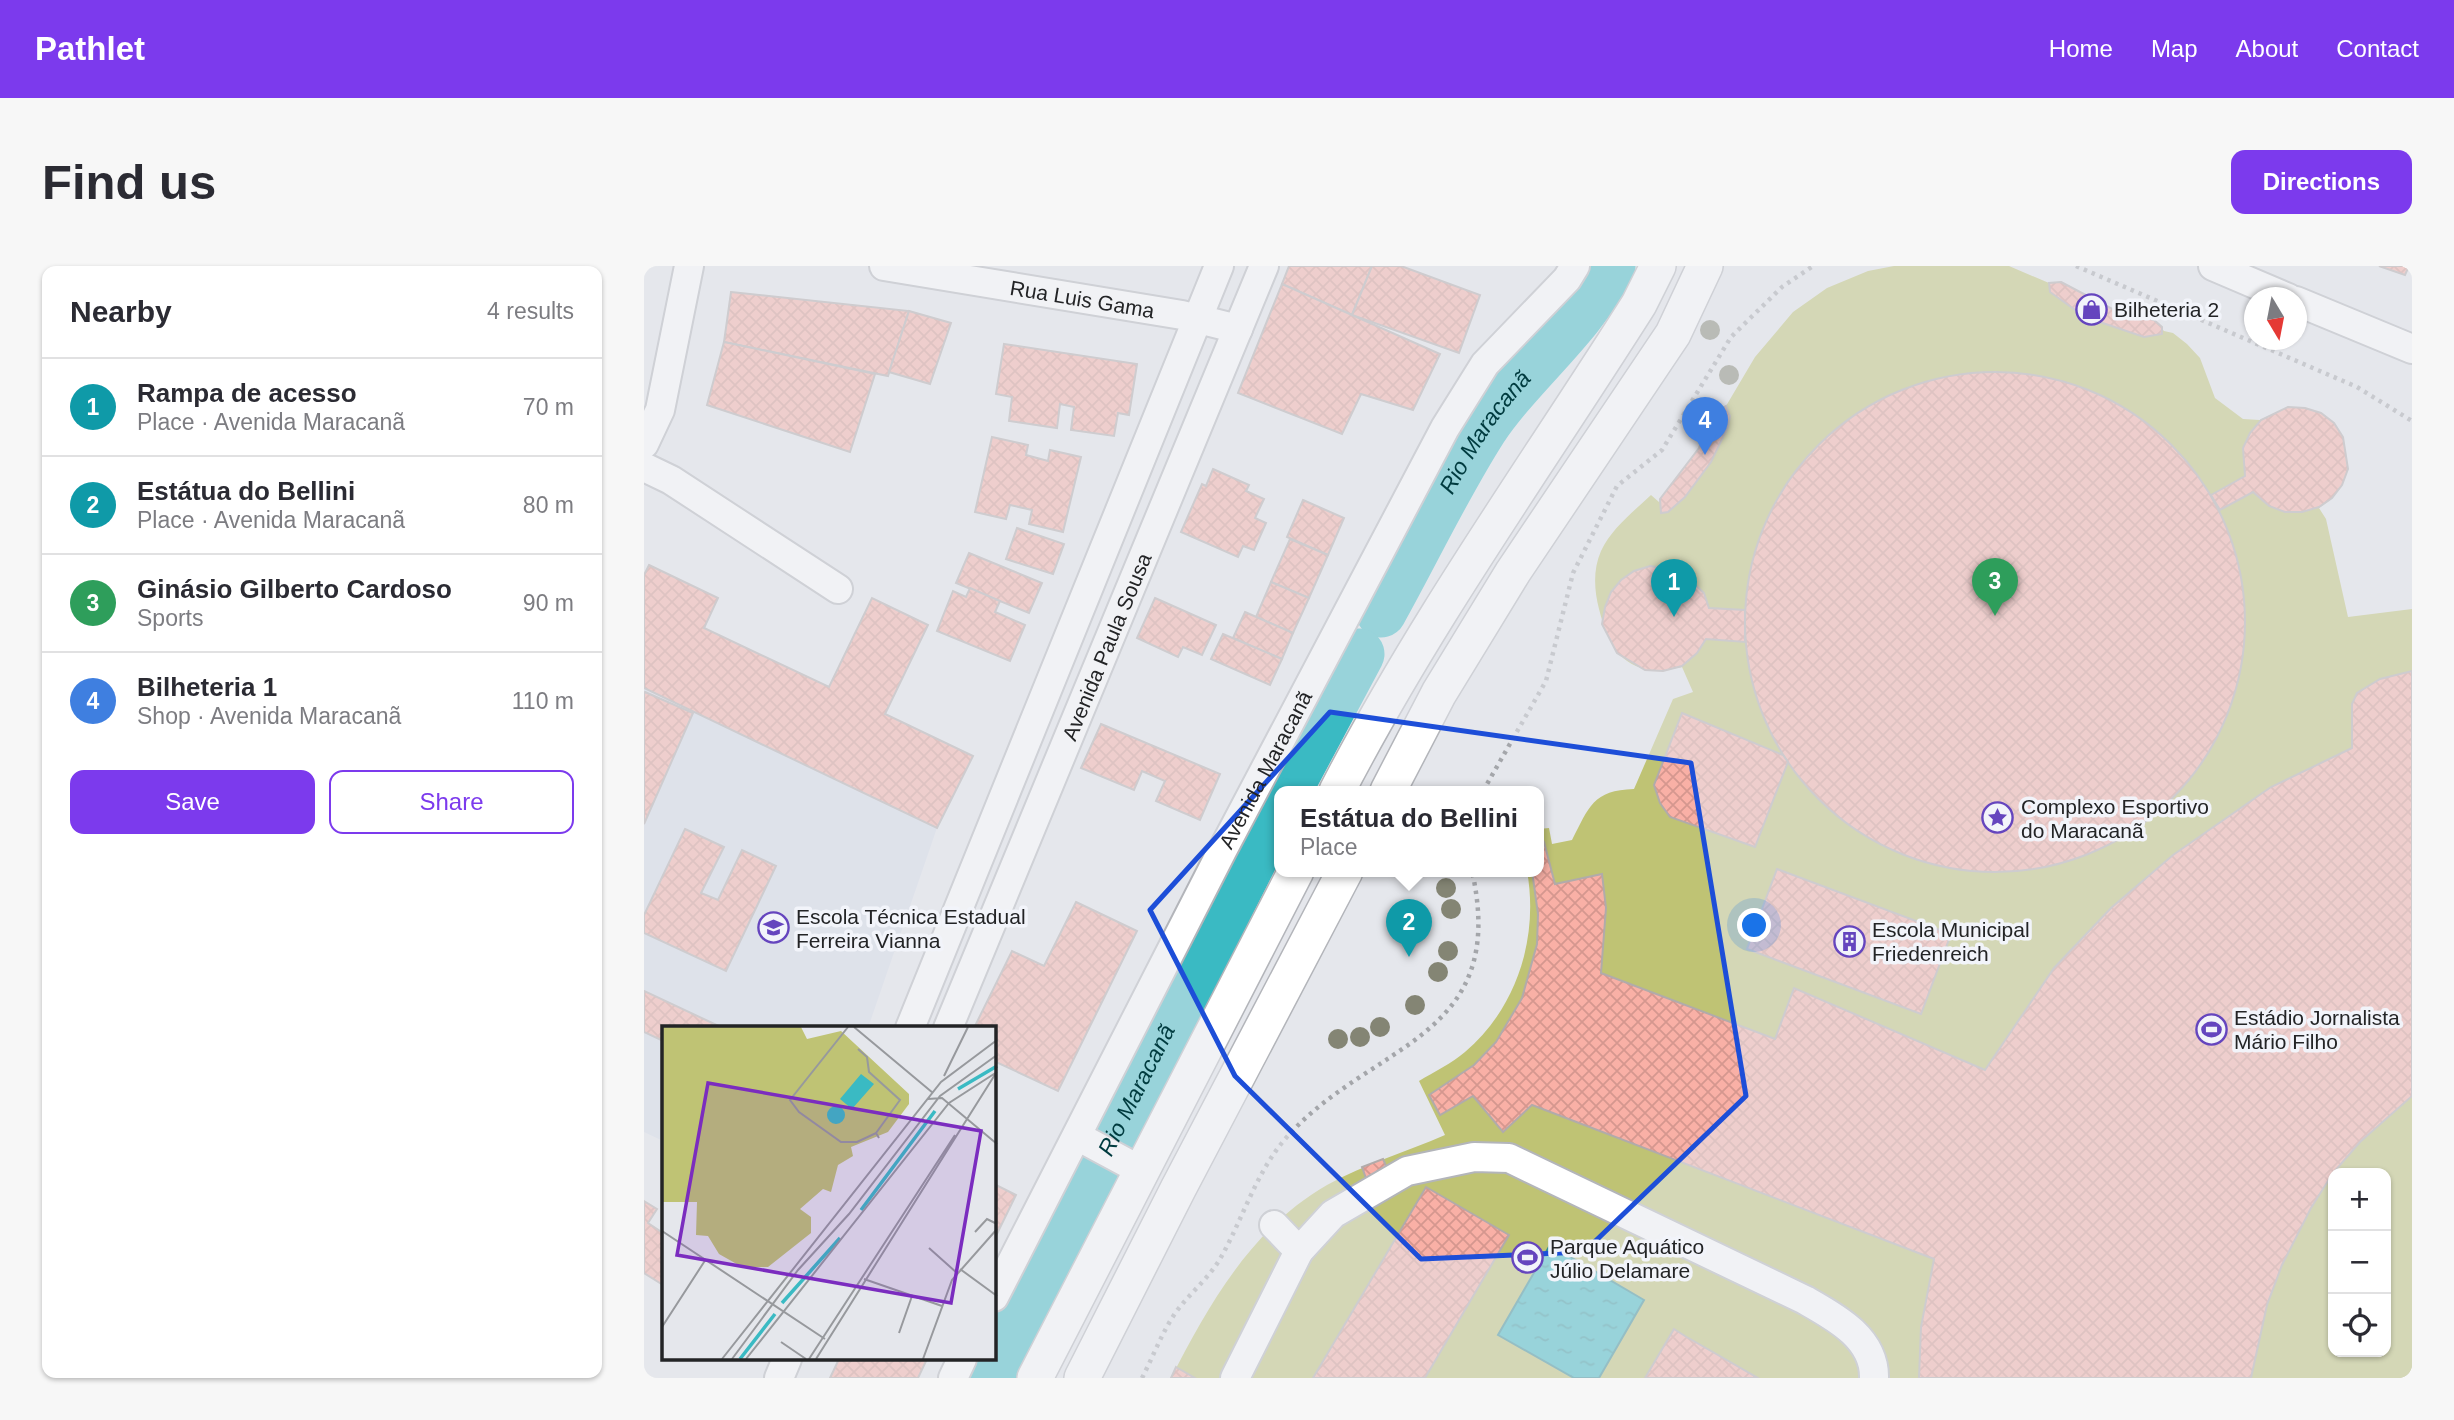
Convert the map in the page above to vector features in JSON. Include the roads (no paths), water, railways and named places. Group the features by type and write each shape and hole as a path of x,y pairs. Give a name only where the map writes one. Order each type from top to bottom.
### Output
{"main road":[{"path":"1340,786 1378,712 1476,552 1639,304 1658,266"},
{"path":"1391,786 1439,693 1513,572 1672,334 1705,266"},
{"path":"1035,1378 1137,1168 1293,877"},
{"path":"1082,1378 1178,1189 1343,877"}],"street":[{"path":"644,444 660,410 689,266"},
{"name":"Rua Luis Gama","path":"889,266 1198,318 1238,329"},
{"name":"Avenida Paula Sousa","path":"912,1026 1219,266"},
{"name":"Avenida Paula Sousa","path":"949,1026 1264,266"},
{"name":"Avenida Maracanã","path":"996,1294 1086,1140 1444,428 1485,364 1567,279 1575,266"},
{"path":"2225,268 2265,287"},
{"path":"2307,305 2412,349"},
{"path":"644,467 671,480 838,589"},
{"path":"1026,741 1061,756"},
{"path":"1086,1140 1137,1168"},
{"path":"1235,1378 1299,1251 1333,1214 1407,1171 1474,1157 1509,1158 1805,1300 1850,1326 1874,1366 1874,1378"},
{"path":"1274,1226 1299,1251"},
{"path":"779,1378 787,1360"},
{"path":"953,1378 962,1360"}],"water":[{"path":"1550,1245 1644,1300 1599,1378 1574,1378 1498,1335"}],"waterway":[{"name":"Rio Maracanã","path":"1381,612 1482,429 1583,309 1610,266"},
{"name":"Rio Maracanã","path":"1289,786 1359,654"},
{"name":"Rio Maracanã","path":"992,1378 1274,815"}],"place":[{"name":"Bilheteria 2","path":"2091,309"},
{"name":"Bilheteria 1","path":"1705,455"},
{"name":"Ginásio Gilberto Cardoso","path":"1995,616"},
{"name":"Rampa de acesso","path":"1674,617"},
{"name":"Complexo Esportivo do Maracanã","path":"1998,818"},
{"name":"Escola Técnica Estadual Ferreira Vianna","path":"773,928"},
{"name":"Escola Municipal Friedenreich","path":"1849,941"},
{"name":"Estátua do Bellini","path":"1409,957"},
{"name":"Estádio Jornalista Mário Filho","path":"2211,1029"},
{"name":"Parque Aquático Júlio Delamare","path":"1527,1258"}]}
